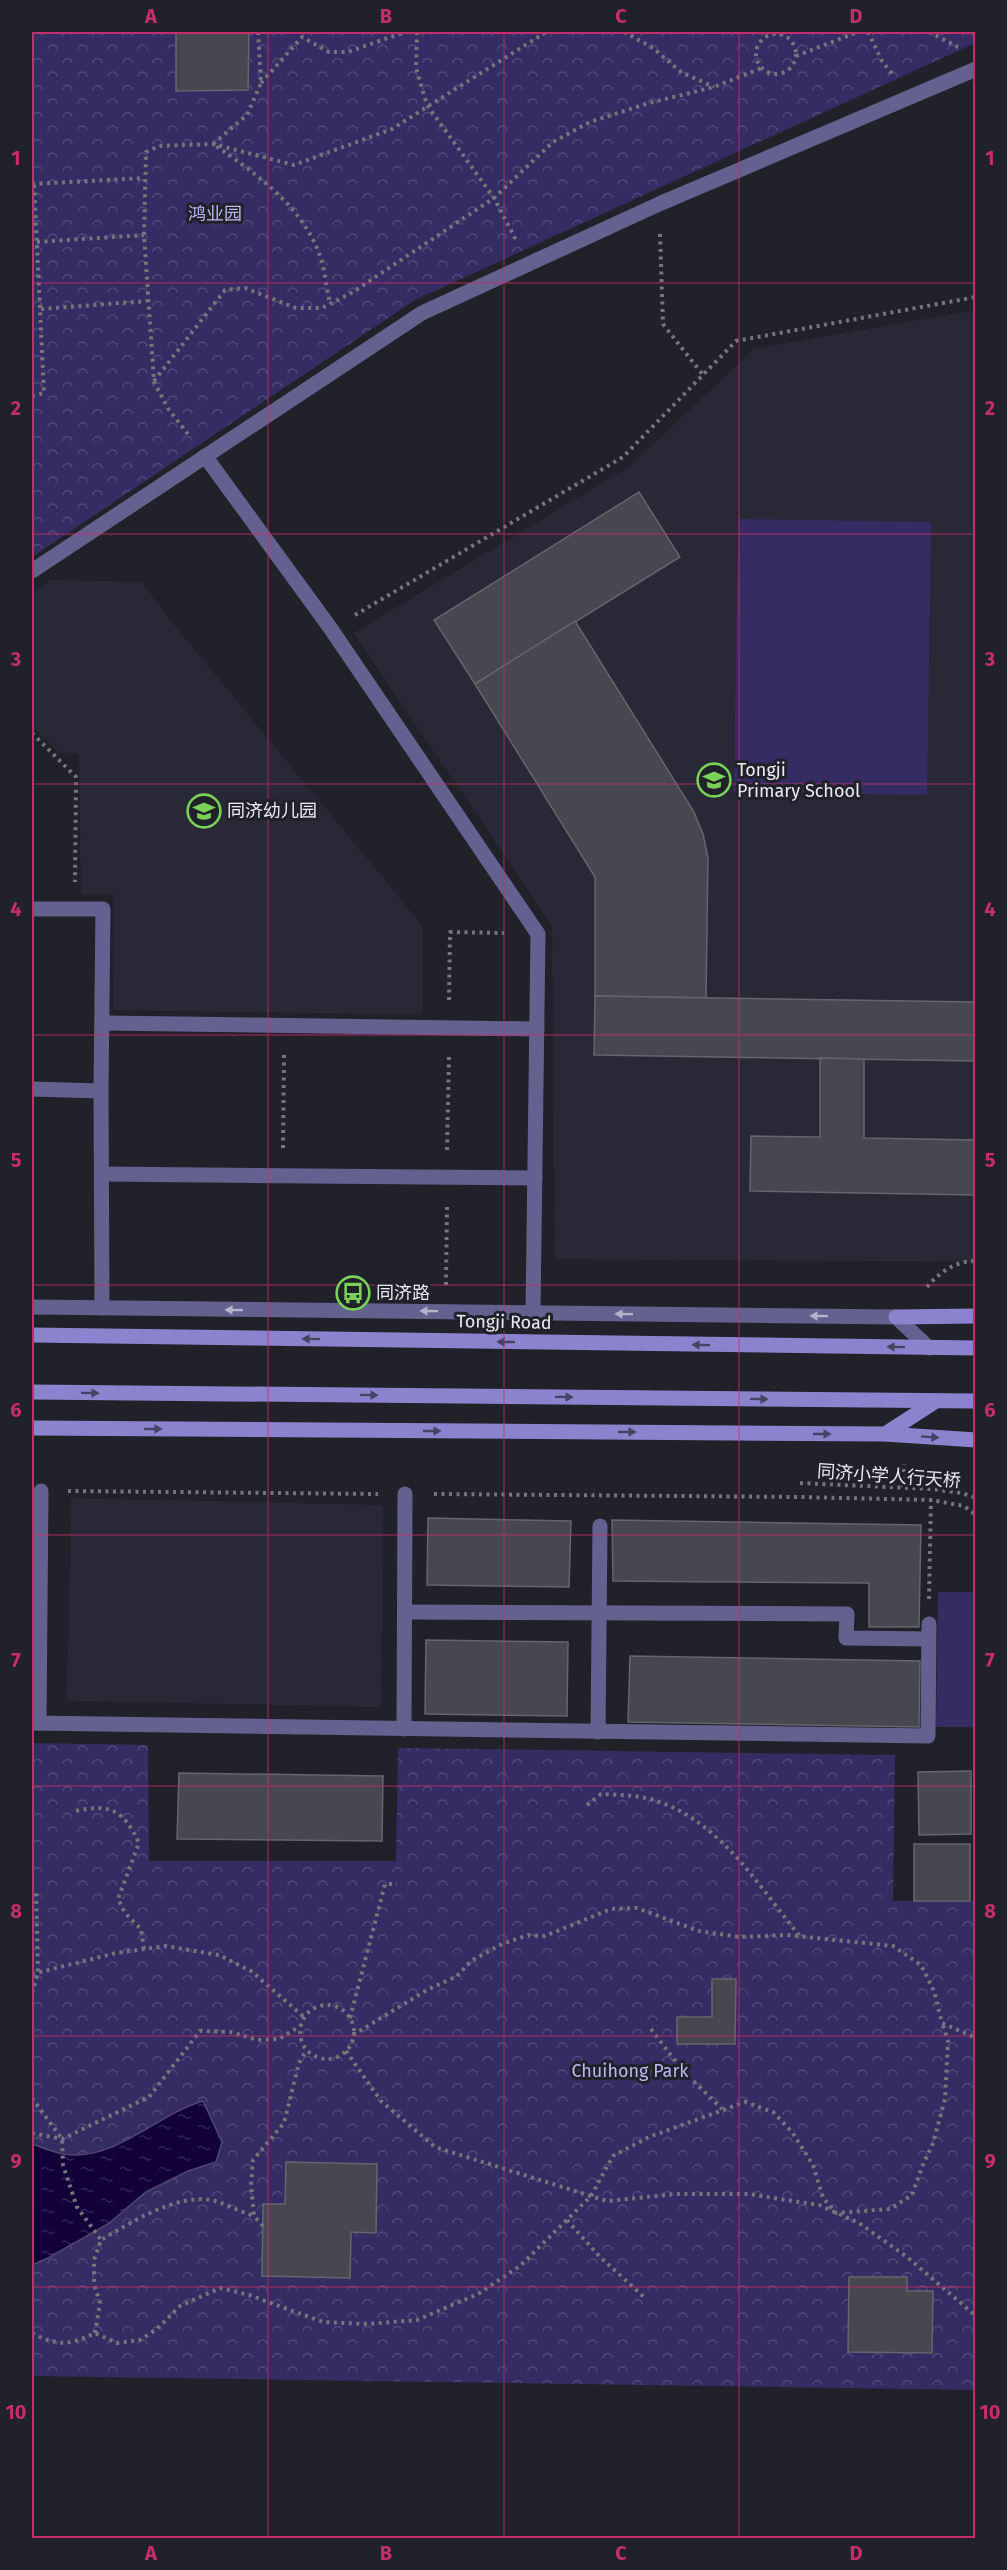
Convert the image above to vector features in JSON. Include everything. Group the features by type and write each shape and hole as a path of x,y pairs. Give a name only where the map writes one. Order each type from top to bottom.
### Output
{"main road":[{"path":"896,1317 975,1316"},
{"name":"Tongji Road","path":"32,1335 975,1348"},
{"path":"32,1392 975,1401"},
{"path":"885,1434 936,1401"},
{"path":"32,1428 885,1434 975,1440"}],"street":[{"path":"32,571 422,313 659,204 975,69"},
{"path":"205,456 331,629 538,934 533,1312"},
{"path":"32,909 103,909 102,1308"},
{"path":"102,1023 537,1029"},
{"path":"32,1089 101,1091"},
{"path":"102,1174 535,1178"},
{"path":"32,1307 896,1317 929,1348"},
{"path":"41,1491 35,1723 928,1736 928,1632 846,1638 847,1614 405,1612"},
{"path":"404,1729 405,1494"},
{"path":"598,1732 600,1526"}],"path":[{"path":"258,32 261,83"},
{"path":"213,144 247,115 261,83 302,34 329,52 348,52 405,32"},
{"path":"417,32 416,68 427,105 494,198 516,241"},
{"path":"192,439 169,410 154,381 144,235 146,152 159,146 213,144 294,165 392,129 543,32"},
{"path":"624,32 653,48 681,72 714,87"},
{"path":"796,56 858,32"},
{"path":"868,32 882,61 897,80"},
{"path":"929,32 963,50"},
{"path":"768,33 782,34 793,42 796,56 791,68 780,73 767,72 758,63 757,50 768,33"},
{"path":"154,381 225,290 245,288 296,308 322,308 353,292 494,198 553,142 590,122 658,100 714,87 762,68"},
{"path":"213,144 275,190 304,224 320,254 330,303"},
{"path":"32,396 44,393 42,309 33,184 144,178"},
{"path":"659,204 663,324 703,375"},
{"path":"37,242 144,235"},
{"path":"331,629 623,457 736,341 975,297"},
{"path":"42,309 147,302"},
{"path":"32,733 76,777 75,909"},
{"path":"445,1312 450,932 538,934"},
{"path":"283,1175 285,1025"},
{"name":"同济小学人行天桥","path":"800,1483 932,1489 962,1493 975,1498"},
{"path":"41,1491 931,1500 964,1506 975,1515"},
{"path":"928,1632 931,1500"},
{"path":"587,1805 601,1794 637,1796 661,1802 690,1818 716,1837 745,1865 800,1936"},
{"path":"76,1811 95,1806 120,1814 131,1827 139,1843 118,1899 125,1913 141,1929 144,1949"},
{"path":"353,2036 350,2018 385,1884 397,1884"},
{"path":"32,1993 38,1973 36,1889"},
{"path":"350,2018 336,2007 318,2006 304,2018 300,2026 299,2035 306,2050 322,2059 331,2059 346,2051 353,2036 427,1990 457,1976 471,1961 502,1944 528,1935 545,1936 611,1909 637,1908 699,1930 740,1937 800,1936 893,1946 921,1965 934,1991 948,2041 945,2099 933,2143 921,2167 912,2195 890,2209 836,2213"},
{"path":"32,1974 116,1953 166,1946 219,1954 251,1971 304,2018"},
{"path":"942,2023 975,2038"},
{"path":"32,2133 62,2139 149,2097 200,2031 230,2032 258,2040 269,2040 279,2039 300,2026"},
{"path":"651,2030 682,2070 722,2109"},
{"path":"254,2216 251,2185 253,2160 284,2123 299,2063 306,2050"},
{"path":"346,2051 381,2101 435,2147 607,2201 676,2194 748,2194 819,2205 859,2223 907,2257 975,2316"},
{"path":"32,2098 62,2139 63,2165 77,2207 101,2240"},
{"path":"32,2333 42,2339 71,2344 95,2333 117,2343 140,2340 157,2329 180,2306 220,2288 249,2295 323,2322 367,2324 417,2320 478,2294 520,2266 591,2196 613,2156 649,2137 745,2102 773,2112 798,2140 813,2165 822,2198 836,2213"},
{"path":"95,2333 100,2303 94,2284 94,2260 101,2240 153,2210 185,2202 213,2200 254,2216 263,2226"},
{"path":"567,2220 600,2256 645,2298"}],"shaded area":[{"name":"Tongji Primary School","path":"975,310 975,1262 555,1259 552,926 354,633 630,466 754,349"},
{"name":"同济幼儿园","path":"50,580 142,582 170,620 422,925 422,1015 114,1010 113,894 81,894 79,754 58,752 32,727 32,593"},
{"path":"71,1498 383,1505 381,1707 67,1701"}],"green space":[{"name":"鸿业园","path":"32,32 975,32 975,43 415,300 32,557"},
{"path":"738,519 931,522 927,795 734,792"},
{"path":"938,1592 975,1592 975,1727 936,1727"},
{"name":"Chuihong Park","path":"32,1743 148,1745 149,1861 396,1861 398,1748 895,1755 893,1901 975,1901 975,2390 32,2376"}],"water":[{"path":"203,2101 222,2142 216,2162 188,2171 146,2192 108,2224 32,2265 32,2144 63,2154 82,2155 100,2151"}],"building":[{"path":"176,32 249,32 248,90 176,91"},
{"path":"639,492 680,557 475,684 434,620"},
{"path":"575,621 694,812 703,834 708,858 706,998 595,996 595,877 475,684"},
{"path":"595,996 976,1002 976,1061 594,1055"},
{"path":"820,1058 864,1059 864,1138 976,1140 976,1195 750,1191 751,1136 820,1137"},
{"path":"428,1518 571,1521 569,1587 427,1585"},
{"path":"612,1520 921,1525 919,1627 869,1627 869,1583 613,1581"},
{"path":"426,1640 568,1642 567,1716 425,1714"},
{"path":"630,1656 920,1661 919,1727 628,1722"},
{"path":"971,1771 971,1834 919,1835 918,1772"},
{"path":"179,1773 383,1776 382,1841 177,1839"},
{"path":"914,1844 970,1844 970,1901 914,1901"},
{"path":"712,1979 736,1979 735,2044 677,2044 677,2017 712,2017"},
{"path":"286,2162 377,2164 376,2233 351,2232 350,2278 262,2276 263,2204 285,2204"},
{"path":"849,2277 907,2277 907,2291 933,2291 932,2353 848,2352"}],"place":[{"name":"Tongji Primary School","path":"714,780"},
{"name":"同济幼儿园","path":"204,811"},
{"name":"同济路","path":"353,1293"}]}
